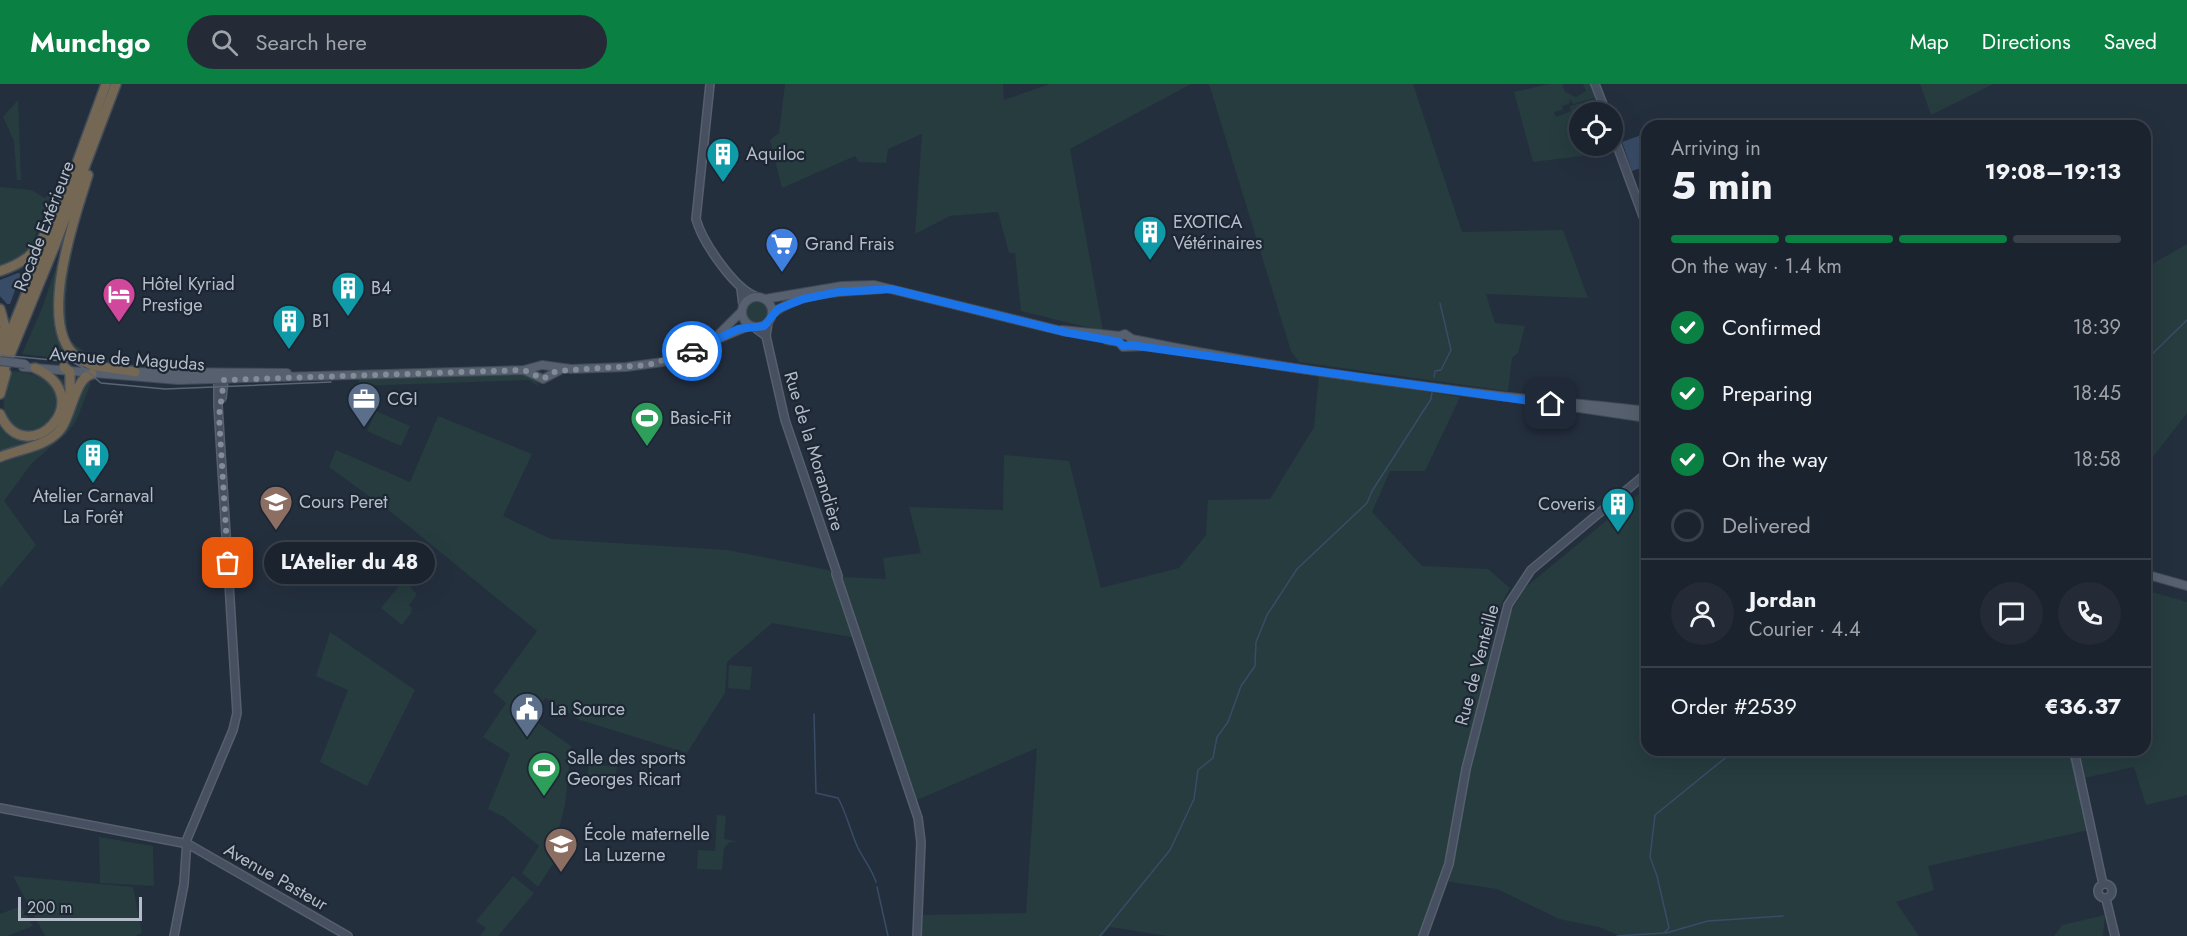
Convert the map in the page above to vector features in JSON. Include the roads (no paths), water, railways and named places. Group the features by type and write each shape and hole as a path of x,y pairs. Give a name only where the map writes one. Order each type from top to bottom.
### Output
{"highway":[{"path":"0,362 106,84"},
{"name":"Rocade Extérieure","path":"0,379 116,84"},
{"path":"100,128 102,135 70,233 60,293 60,329 66,346 83,362 135,372"},
{"path":"0,271 15,267 28,258 44,236 55,208 62,204"},
{"path":"0,309 5,327 0,348"},
{"path":"0,394 15,345"},
{"path":"0,414 9,429 25,436 39,435 55,424 61,411 60,392 50,378 35,368"},
{"path":"67,369 70,406"},
{"path":"0,457 50,438 60,430 82,380 92,374"}],"main road":[{"path":"713,340 742,309 749,298 849,285 874,285 1062,330 1120,339 1125,334 1131,342 1641,417"},
{"path":"772,314 794,302 814,296 891,289"},
{"path":"571,369 543,379 536,371 546,366 571,369 663,363 713,340 752,326 768,323 772,314 771,306 762,298"},
{"path":"742,309 743,320 752,326"},
{"name":"Avenue de Magudas","path":"0,362 92,374 169,380 275,372 360,373"},
{"name":"Avenue de Magudas","path":"24,365 35,368 224,376 536,371"},
{"path":"546,366 549,375"},
{"path":"1499,396 1574,401 1641,410"},
{"path":"2151,576 2187,586"}],"street":[{"path":"710,84 696,219 703,237 741,289 762,298"},
{"path":"1595,84 1602,102"},
{"path":"1621,156 1641,210"},
{"path":"741,289 742,309"},
{"name":"Rue de la Morandière","path":"768,323 766,336 788,428 912,811 919,853 917,936"},
{"path":"752,326 766,336"},
{"path":"174,936 187,839 233,730 237,713 219,416 224,376"},
{"name":"Rue de Venteille","path":"1422,936 1451,851 1466,768 1508,605 1531,570 1641,478"},
{"path":"2075,756 2103,884 2097,889 2097,894 2106,899 2115,936"},
{"name":"Avenue Pasteur","path":"0,808 188,844 348,936"}],"water":[{"path":"1641,135 1641,168 1632,171 1623,142"},
{"path":"21,274 10,304 7,304 0,296 0,280"}],"waterway":[{"path":"1434,377 1435,371 1441,370 1451,350 1440,303"},
{"path":"2151,355 2187,320"},
{"path":"1100,936 1170,850 1194,799 1198,770 1213,758 1217,737 1228,722 1241,686 1255,666 1256,642 1267,615 1297,569 1367,503 1372,491 1431,399 1432,392"},
{"path":"814,714 816,793 838,798 858,848 876,882"},
{"path":"1617,936 1664,933 1669,928 1657,876 1650,857 1655,815 1728,756"},
{"path":"2070,756 2086,825"},
{"path":"877,887 888,936"},
{"path":"1666,933 1708,921 1783,916"}],"tram line":[{"path":"0,355 72,362 82,367 101,383 165,389 331,382"}],"place":[{"name":"Aquiloc","path":"723,183"},
{"name":"EXOTICA Vétérinaires","path":"1150,261"},
{"name":"Grand Frais","path":"782,273"},
{"name":"B4","path":"348,317"},
{"name":"Hôtel Kyriad Prestige","path":"119,323"},
{"name":"B1","path":"289,350"},
{"name":"CGI","path":"364,428"},
{"name":"Basic-Fit","path":"647,447"},
{"name":"Atelier Carnaval La Forêt","path":"93,484"},
{"name":"Cours Peret","path":"276,531"},
{"name":"Coveris","path":"1618,533"},
{"name":"L'Atelier du 48","path":"228,563"},
{"name":"La Source","path":"527,738"},
{"name":"Salle des sports Georges Ricart","path":"544,797"},
{"name":"École maternelle La Luzerne","path":"561,873"}]}
